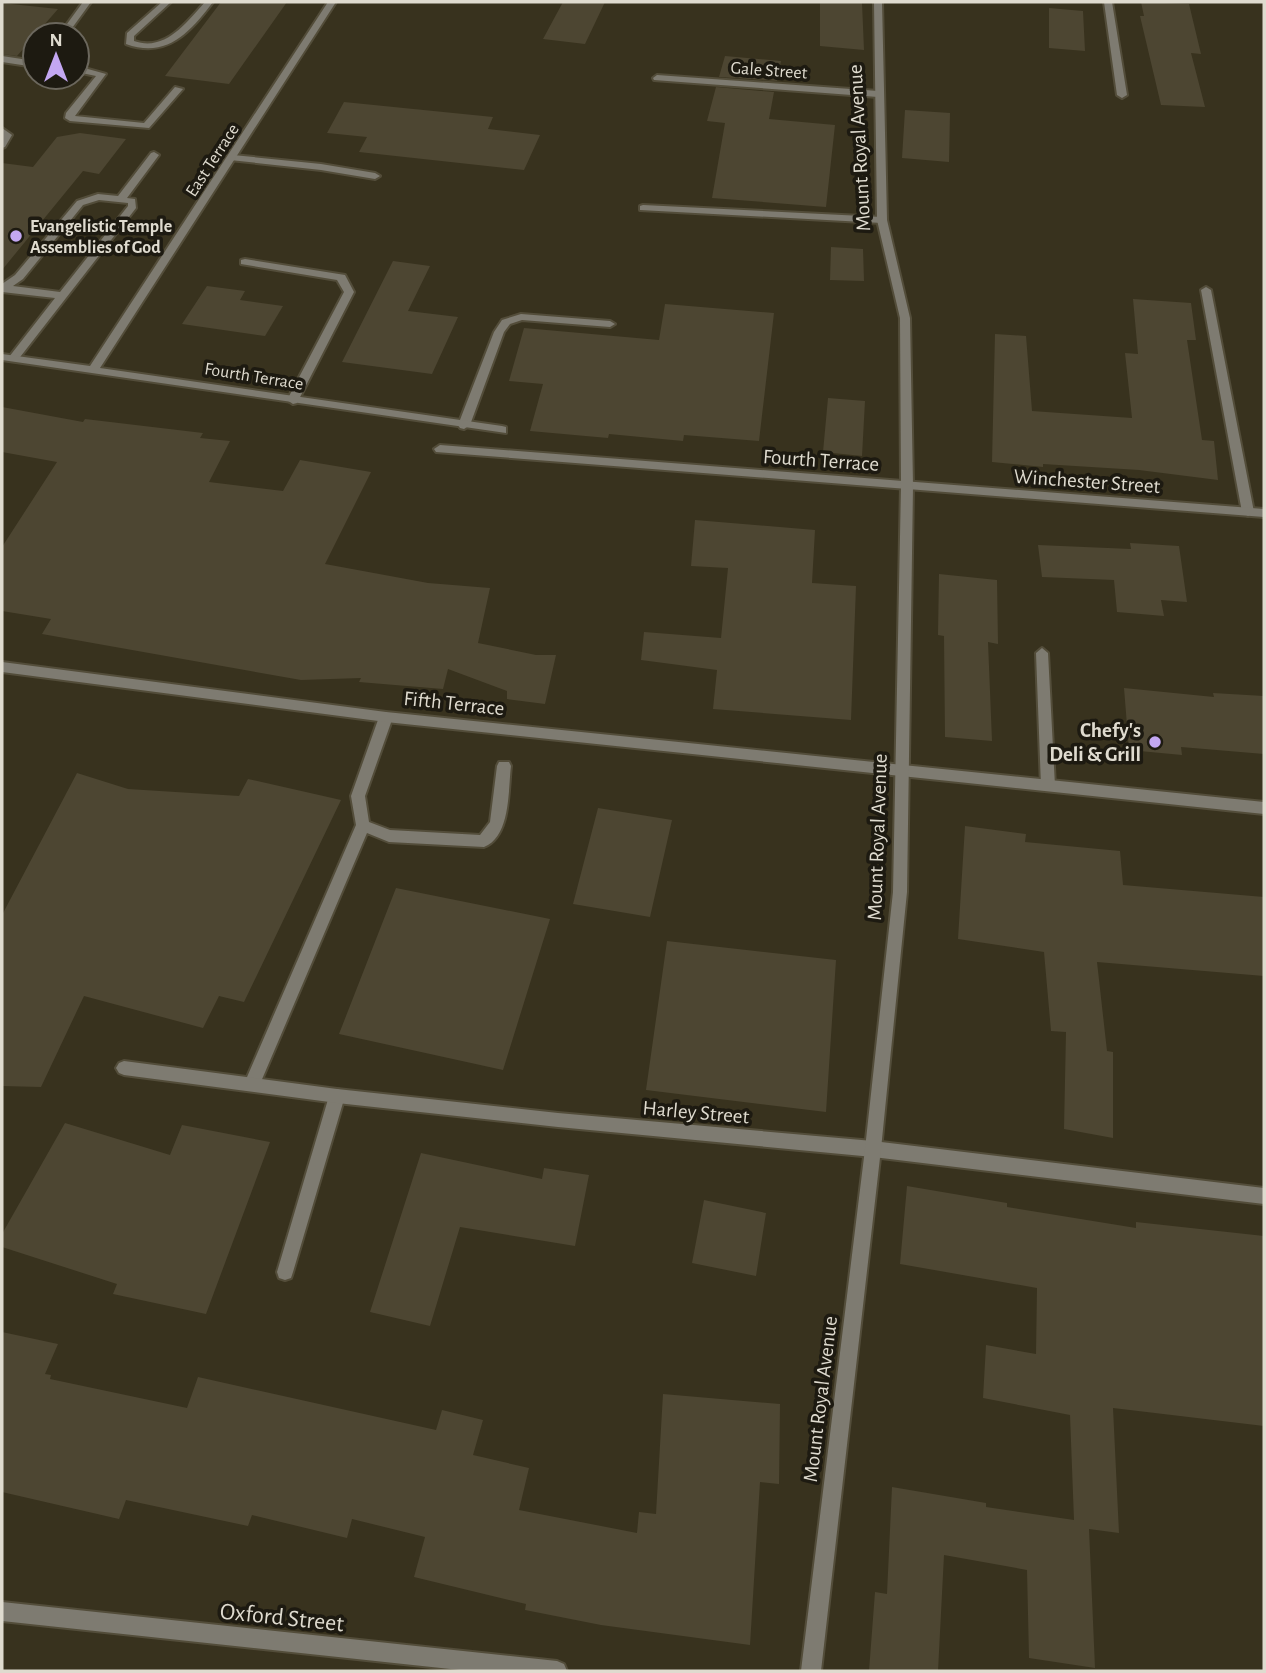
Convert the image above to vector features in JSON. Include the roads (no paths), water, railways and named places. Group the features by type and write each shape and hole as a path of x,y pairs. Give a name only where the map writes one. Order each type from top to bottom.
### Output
{"street":[{"path":"73,21 86,2"},
{"path":"167,2 130,35 129,42 145,46 165,44 182,34 209,2"},
{"name":"East Terrace","path":"94,369 332,2"},
{"name":"Mount Royal Avenue","path":"811,1671 873,1149 900,892 907,486 905,318 882,220 877,94 878,2"},
{"path":"1108,2 1122,95"},
{"path":"2,60 21,62"},
{"path":"91,72 102,75 91,88"},
{"name":"Gale Street","path":"657,78 877,94"},
{"path":"89,91 71,113 71,118 146,126 178,89"},
{"path":"2,131 7,135 2,145"},
{"path":"121,198 154,155"},
{"path":"233,158 321,166 375,176"},
{"path":"3,288 19,277 80,203 98,197 132,201 133,206 62,296 7,358"},
{"path":"643,208 882,220"},
{"path":"245,262 341,277 349,292 293,400"},
{"path":"3,288 62,296"},
{"path":"1206,290 1248,512"},
{"path":"464,425 499,332 506,322 521,317 610,324"},
{"name":"Fourth Terrace","path":"7,358 502,430"},
{"name":"Fourth Terrace","path":"440,449 907,486"},
{"name":"Winchester Street","path":"907,486 1264,513"},
{"path":"1041,653 1048,786"},
{"name":"Fifth Terrace","path":"2,667 386,717 1264,808"},
{"path":"252,1084 363,825 358,796 386,717"},
{"path":"363,825 389,836 484,841 497,824 504,766"},
{"name":"Harley Street","path":"124,1068 337,1096 558,1120 873,1149 1264,1196"},
{"path":"285,1272 337,1096"},
{"name":"Oxford Street","path":"2,1611 557,1671"}],"place":[{"name":"Evangelistic Temple Assemblies of God","path":"16,236"},
{"name":"Chefy's Deli & Grill","path":"1155,742"}]}
